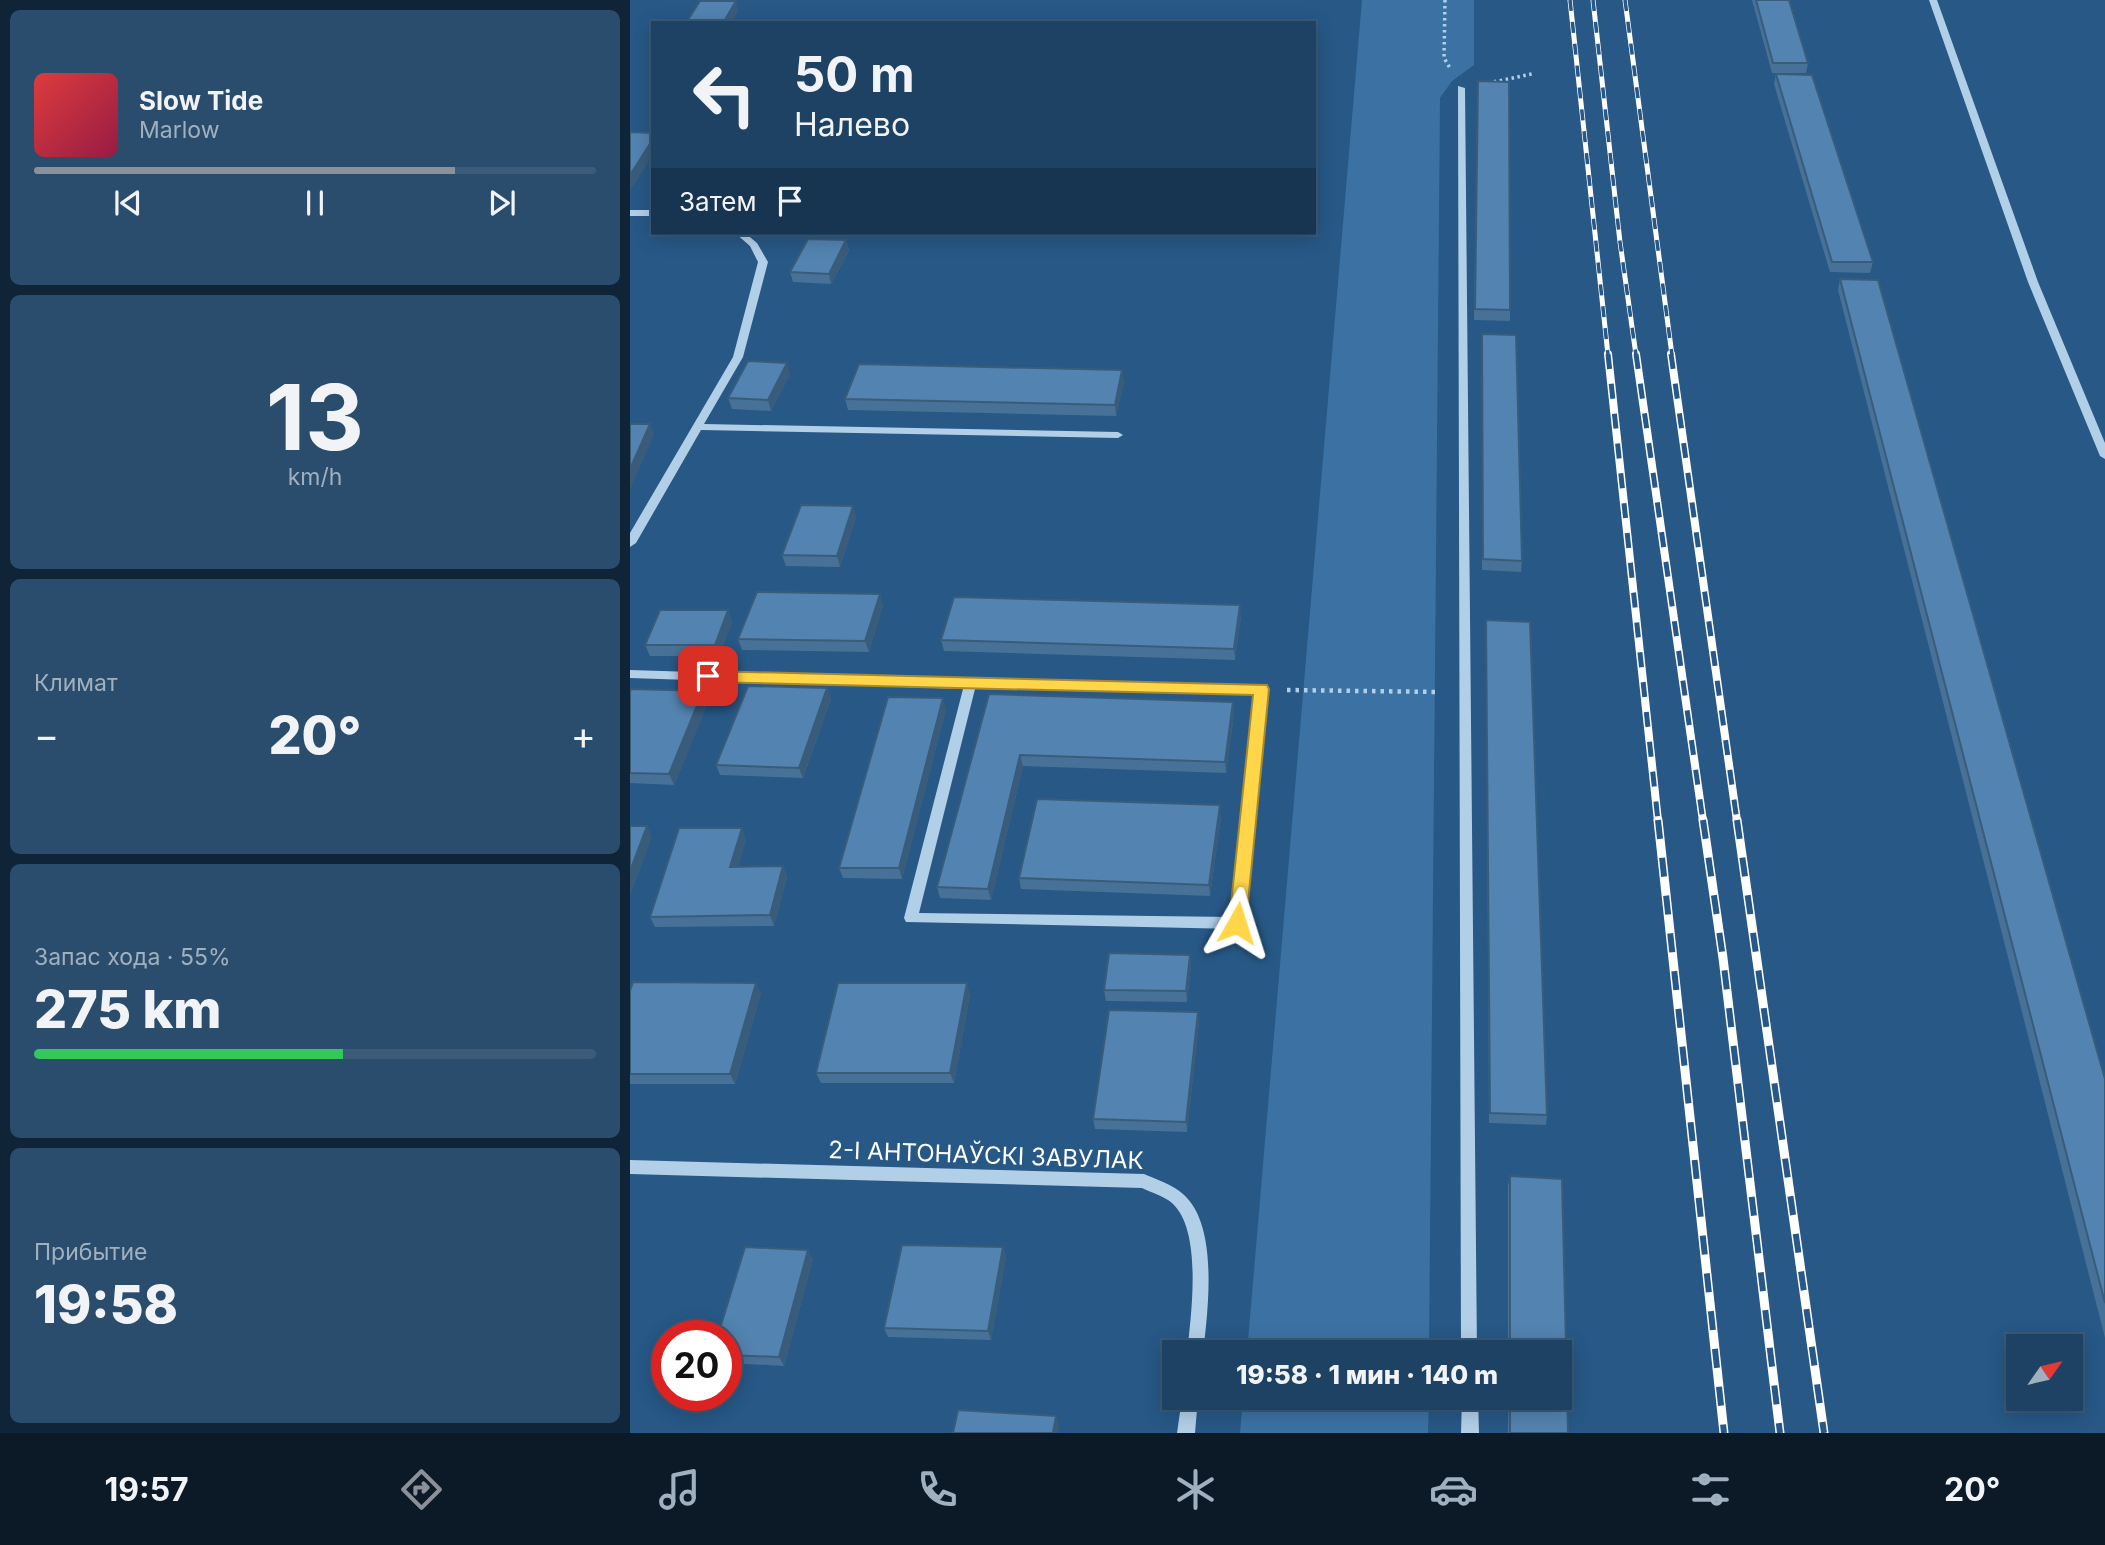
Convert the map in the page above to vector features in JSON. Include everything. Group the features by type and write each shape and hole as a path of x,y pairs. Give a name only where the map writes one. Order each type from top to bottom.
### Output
{"street":[{"path":"1933,0 2033,282 2105,456"},
{"path":"1461,88 1469,1340"},
{"path":"630,213 651,213"},
{"path":"630,543 738,356 762,262 754,246 742,235"},
{"path":"697,427 1118,435"},
{"path":"630,674 970,685 1262,689 1237,923 911,918 970,685"},
{"name":"2-І АНТОНАЎСКІ ЗАВУЛАК","path":"630,1167 1144,1181 1180,1200 1194,1228 1202,1292 1196,1340"},
{"path":"1186,1433 1189,1410"},
{"path":"1469,1410 1470,1433"}],"path":[{"path":"1444,0 1444,58 1461,88 1532,74"},
{"path":"1262,689 1465,692"}],"shaded area":[{"path":"1362,0 1474,0 1474,65 1452,81 1440,98 1429,1340 1248,1340"},
{"path":"1242,1410 1429,1410 1428,1433 1240,1433"}],"building":[{"path":"1756,0 1789,0 1808,63 1773,63"},
{"path":"700,1 736,1 724,21 687,21"},
{"path":"1776,74 1812,75 1873,262 1832,262"},
{"path":"1478,81 1509,82 1510,310 1475,309"},
{"path":"630,132 651,133 651,142 630,175"},
{"path":"808,239 846,240 829,274 790,272"},
{"path":"1840,279 1878,280 2105,1079 2105,1303"},
{"path":"1482,334 1516,335 1522,561 1483,559"},
{"path":"748,361 787,363 768,400 728,398"},
{"path":"859,364 1122,370 1115,405 845,399"},
{"path":"630,424 650,424 630,469"},
{"path":"801,505 853,506 837,556 782,555"},
{"path":"757,592 880,594 865,641 738,639"},
{"path":"954,597 1240,605 1234,649 941,640"},
{"path":"660,610 728,610 715,645 645,645"},
{"path":"1486,620 1530,622 1547,1115 1490,1113"},
{"path":"748,686 827,688 799,768 716,765"},
{"path":"631,689 703,691 669,774 630,773"},
{"path":"989,694 1233,702 1225,762 1020,755 988,889 937,887"},
{"path":"888,697 943,698 899,868 839,868"},
{"path":"1037,799 1220,805 1209,885 1019,878"},
{"path":"630,826 647,826 630,871"},
{"path":"679,828 742,828 730,867 783,866 770,915 650,917"},
{"path":"1109,953 1190,955 1186,991 1104,990"},
{"path":"633,982 756,983 730,1074 630,1074 630,991"},
{"path":"838,983 967,983 950,1073 816,1073"},
{"path":"1109,1010 1198,1012 1186,1122 1093,1119"},
{"path":"1510,1176 1562,1179 1566,1340 1510,1340"},
{"path":"902,1245 1003,1247 988,1331 884,1328"},
{"path":"745,1247 808,1250 779,1357 742,1356 742,1320 723,1320"},
{"path":"958,1410 1056,1416 1053,1433 953,1433"},
{"path":"1510,1410 1567,1410 1568,1433 1510,1433"}],"railway":[{"path":"1570,0 1608,355"},
{"path":"1593,0 1620,242 1636,355"},
{"path":"1625,0 1672,355"},
{"path":"1608,354 1658,821"},
{"path":"1636,354 1703,821"},
{"path":"1671,354 1737,821"},
{"path":"1658,820 1724,1433"},
{"path":"1703,820 1723,958 1780,1433"},
{"path":"1737,820 1824,1433"}],"route":[{"path":"708,676 970,685 1262,689 1237,923"}]}
